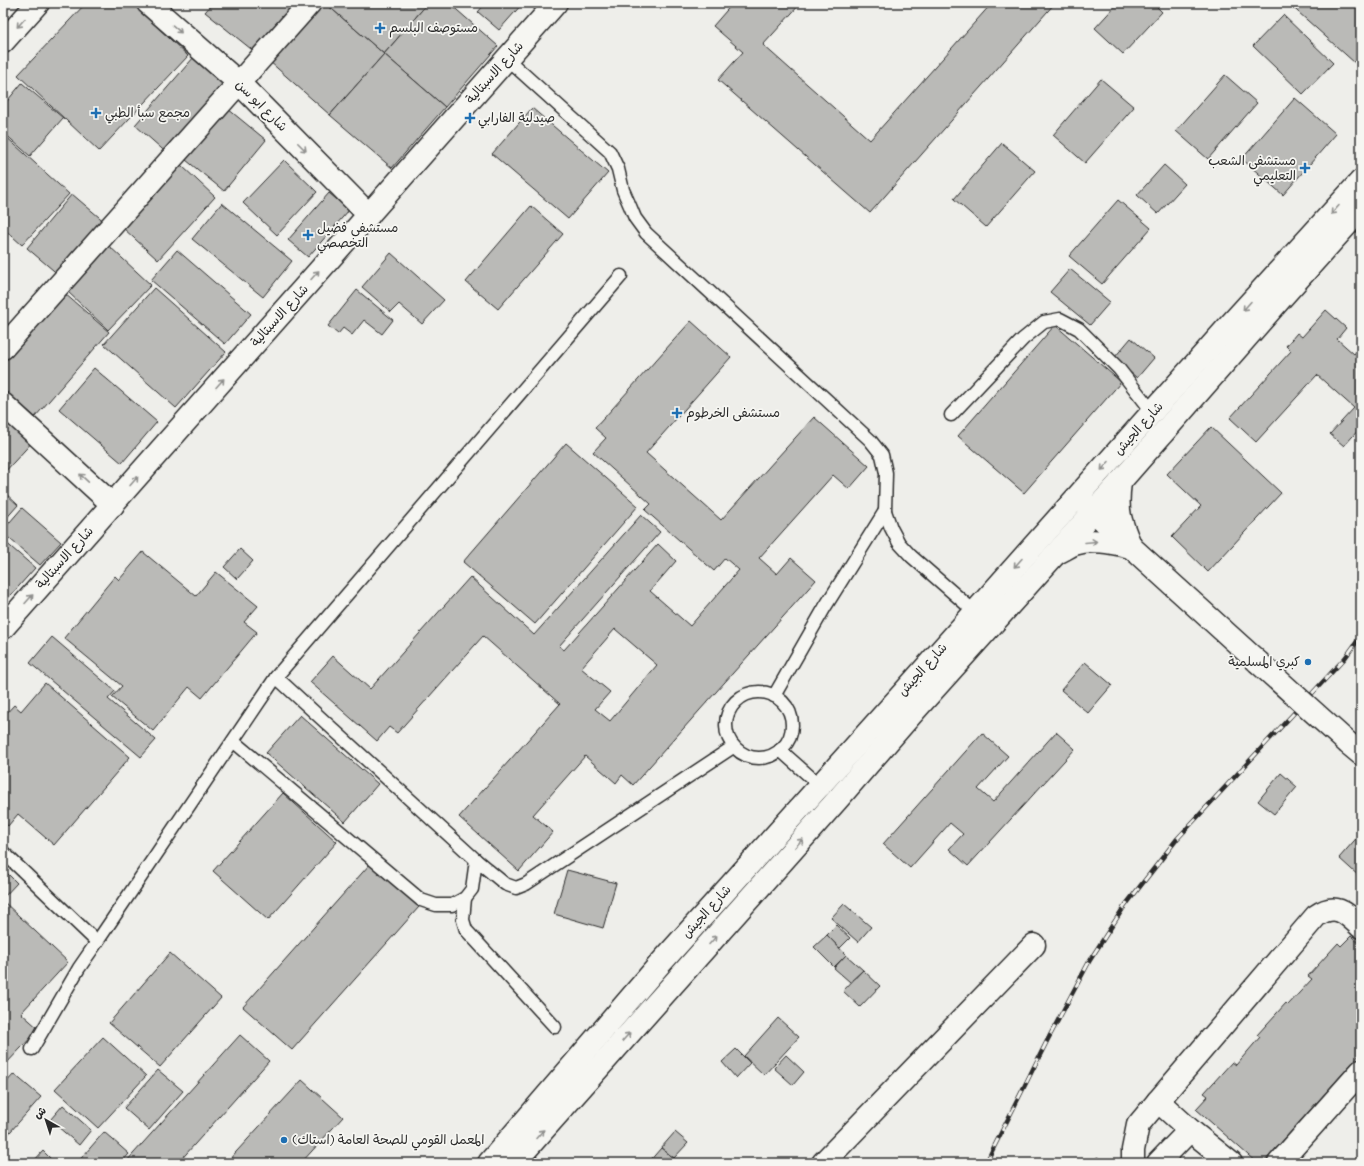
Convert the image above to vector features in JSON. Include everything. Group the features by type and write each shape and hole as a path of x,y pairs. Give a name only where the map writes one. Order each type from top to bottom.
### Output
{"main road":[{"path":"3,42 38,3"},
{"name":"شارع ابو سن","path":"148,3 239,83 369,215"},
{"path":"3,348 310,3"},
{"name":"شارع الاسبتالية","path":"3,628 556,3"},
{"name":"شارع الجيش","path":"514,1163 1054,554 1120,482 1160,420 1227,328 1361,181"},
{"name":"شارع الجيش","path":"489,1163 659,965 1078,496 1160,420 1277,302 1361,209"},
{"path":"3,404 112,504"},
{"path":"1120,482 1118,512 1131,547"},
{"path":"1078,496 1131,547 1355,749"},
{"path":"1054,554 1075,544 1091,542 1106,541 1131,547"},
{"path":"1133,1163 1133,1150 1138,1125 1316,916 1322,912 1333,909 1345,912 1361,927"},
{"path":"823,1163 1034,945"},
{"path":"586,1050 603,1063"},
{"path":"1279,1163 1361,1071"},
{"path":"1158,1101 1190,1130 1231,1163"},
{"path":"1158,1163 1190,1130"}],"lane":[{"path":"507,59 610,152 618,169 623,190 635,218 646,233 870,440 882,455 886,473 886,511 891,528 899,543 911,556 975,612"},
{"path":"32,1049 79,968 276,677 621,276"},
{"path":"952,415 1023,339 1044,322 1060,318 1079,329 1104,353 1137,390 1160,420"},
{"path":"774,696 825,607 886,511"},
{"path":"276,677 476,860 505,884 516,888 734,747"},
{"path":"761,692 774,696 784,704 790,715 792,728 788,740 780,750 769,757 756,758 744,755 734,747 727,736 726,723 729,710 737,700 748,694 761,692"},
{"path":"233,741 421,900 436,905 452,904 464,898 472,889 476,860"},
{"path":"780,750 837,800"},
{"path":"3,852 97,942"},
{"path":"464,898 463,920 466,930 555,1027"}],"building":[{"name":"مجمع سبأ الطبي","path":"86,3 132,3 188,56 99,151 18,75"},
{"path":"213,3 305,3 261,57 205,12"},
{"path":"319,3 325,3 384,54 330,115 269,61"},
{"name":"مستوصف البلسم","path":"325,3 428,3 384,54"},
{"path":"428,3 449,3 498,46 445,107 384,54"},
{"path":"486,3 523,3 499,30 478,12"},
{"path":"733,3 801,3 763,45 870,140 992,3 1055,3 870,213 718,80 743,52 713,26"},
{"path":"1118,3 1153,3 1162,12 1123,54 1095,28"},
{"path":"1288,3 1361,3 1361,56 1355,63"},
{"path":"1283,15 1333,63 1303,94 1253,46"},
{"path":"384,54 445,107 392,168 330,115"},
{"path":"194,57 229,88 170,156 135,125"},
{"path":"1225,75 1257,103 1208,159 1176,131"},
{"path":"1101,79 1134,107 1085,163 1053,135"},
{"path":"22,83 63,118 30,156 3,132 3,106"},
{"path":"1295,98 1336,134 1283,195 1242,159"},
{"path":"532,108 608,173 568,219 492,154"},
{"path":"228,109 266,140 224,191 186,160"},
{"path":"3,134 69,194 22,245 3,228"},
{"path":"1002,143 1035,171 986,227 954,199"},
{"path":"284,160 317,192 277,235 243,203"},
{"path":"181,165 215,197 158,260 123,228"},
{"path":"1164,165 1185,184 1158,214 1137,195"},
{"path":"329,193 349,210 308,257 288,240"},
{"path":"72,194 106,223 60,276 27,248"},
{"path":"1118,200 1151,228 1102,284 1069,256"},
{"path":"222,203 292,261 263,297 192,239"},
{"path":"531,206 563,234 498,309 466,282"},
{"path":"108,245 151,285 108,330 66,290"},
{"path":"177,250 251,314 225,344 151,280"},
{"path":"391,253 444,300 422,324 399,304 391,312 362,287"},
{"path":"1070,269 1110,302 1090,325 1050,292"},
{"path":"154,288 226,352 176,408 104,344"},
{"path":"357,290 393,320 382,334 364,320 352,335 343,328 338,334 328,326"},
{"path":"64,293 109,332 35,417 3,389 3,362"},
{"path":"1326,310 1346,328 1337,339 1354,354 1361,346 1361,427 1344,446 1330,434 1354,408 1317,375 1256,442 1230,418 1291,351 1286,346 1297,333 1302,337"},
{"path":"691,321 731,357 646,453 721,520 814,417 869,466 849,489 833,475 759,558 777,574 791,558 816,580 633,785 622,775 616,783 585,756 533,815 553,832 519,871 459,817 560,704 483,636 397,733 389,727 377,741 310,682 333,656 370,689 470,577 534,635 641,515 660,532 559,646 564,650 658,544 676,561 650,591 690,626 739,570 725,558 714,571 645,510 651,504 593,452 606,438 595,428","holes":["615,629 657,665 610,721 595,709 610,692 581,668"]},
{"path":"1055,325 1121,382 1024,493 958,436"},
{"path":"1131,338 1154,358 1137,378 1114,358"},
{"path":"94,368 157,422 122,463 59,409"},
{"path":"3,410 35,439 3,474"},
{"path":"1211,427 1281,493 1208,572 1172,537 1201,506 1167,474"},
{"path":"566,443 638,506 535,624 463,562"},
{"path":"3,491 18,505 3,522"},
{"path":"22,508 61,542 40,565 3,533 3,530"},
{"path":"3,540 35,568 3,604"},
{"path":"240,549 253,561 237,579 224,567"},
{"path":"143,552 196,596 216,572 258,606 244,622 257,632 202,698 189,687 153,731 112,697 122,686 64,638 115,576 119,580"},
{"path":"52,637 115,691 108,699 156,740 141,757 30,663"},
{"path":"1085,662 1112,685 1088,713 1061,690"},
{"path":"45,683 130,757 54,845 18,814 8,826 3,821 3,717 14,705 21,711"},
{"path":"300,715 378,784 345,822 266,753"},
{"path":"1056,732 1075,749 968,866 949,849 963,834 950,823 910,868 883,844 982,733 1008,756 978,789 993,802"},
{"path":"1281,773 1297,787 1274,814 1258,801"},
{"path":"283,793 337,842 268,920 213,871"},
{"path":"1361,833 1361,878 1339,858"},
{"path":"370,864 419,907 292,1050 243,1007"},
{"path":"3,869 17,883 3,898"},
{"path":"567,870 616,883 603,928 554,914"},
{"path":"3,901 68,962 21,1013 39,1029 3,1067"},
{"path":"844,904 871,927 858,942 831,918"},
{"path":"836,925 850,938 840,948 826,935"},
{"path":"827,935 846,955 834,967 814,947"},
{"path":"1351,936 1361,945 1361,1053 1263,1163 1257,1163 1196,1109 1208,1096 1204,1093 1232,1062 1236,1065 1260,1037 1257,1035 1286,1003 1288,1005 1312,979 1308,976 1338,943 1341,946"},
{"path":"170,953 221,998 160,1067 109,1023"},
{"path":"846,955 863,970 850,982 834,968"},
{"path":"863,970 880,986 860,1007 843,991"},
{"path":"778,1018 799,1037 764,1075 744,1056"},
{"path":"240,1035 269,1061 178,1163 125,1163"},
{"path":"103,1037 146,1076 98,1128 55,1089"},
{"path":"736,1049 750,1063 736,1078 722,1062"},
{"path":"786,1055 804,1072 793,1085 774,1068"},
{"path":"158,1070 183,1091 149,1130 124,1108"},
{"path":"14,1074 41,1097 3,1140 3,1086"},
{"name":"المعمل القومي للصحة العامة (استاك)","path":"302,1080 343,1117 301,1163 226,1163"},
{"path":"63,1105 91,1130 79,1145 50,1120"},
{"path":"104,1132 129,1154 121,1163 77,1163"},
{"path":"675,1132 688,1143 674,1158 661,1148"},
{"path":"661,1148 680,1163 648,1163"},
{"path":"43,1151 55,1163 32,1163"},
{"path":"1097,1157 1107,1163 1093,1163"}],"railway":[{"path":"986,1163 1047,1041 1090,960 1124,907 1177,839 1345,658 1361,636"}],"place":[{"name":"مستوصف البلسم","path":"380,28"},
{"name":"مجمع سبأ الطبي","path":"96,113"},
{"name":"صيدلية الفارابي","path":"470,118"},
{"name":"مستشفى الشعب التعليمي","path":"1305,168"},
{"name":"مستشفى فضيل التخصصي","path":"308,235"},
{"name":"مستشفى الخرطوم","path":"677,413"},
{"name":"كبري المسلمية","path":"1308,662"},
{"name":"المعمل القومي للصحة العامة (استاك)","path":"284,1140"}]}
